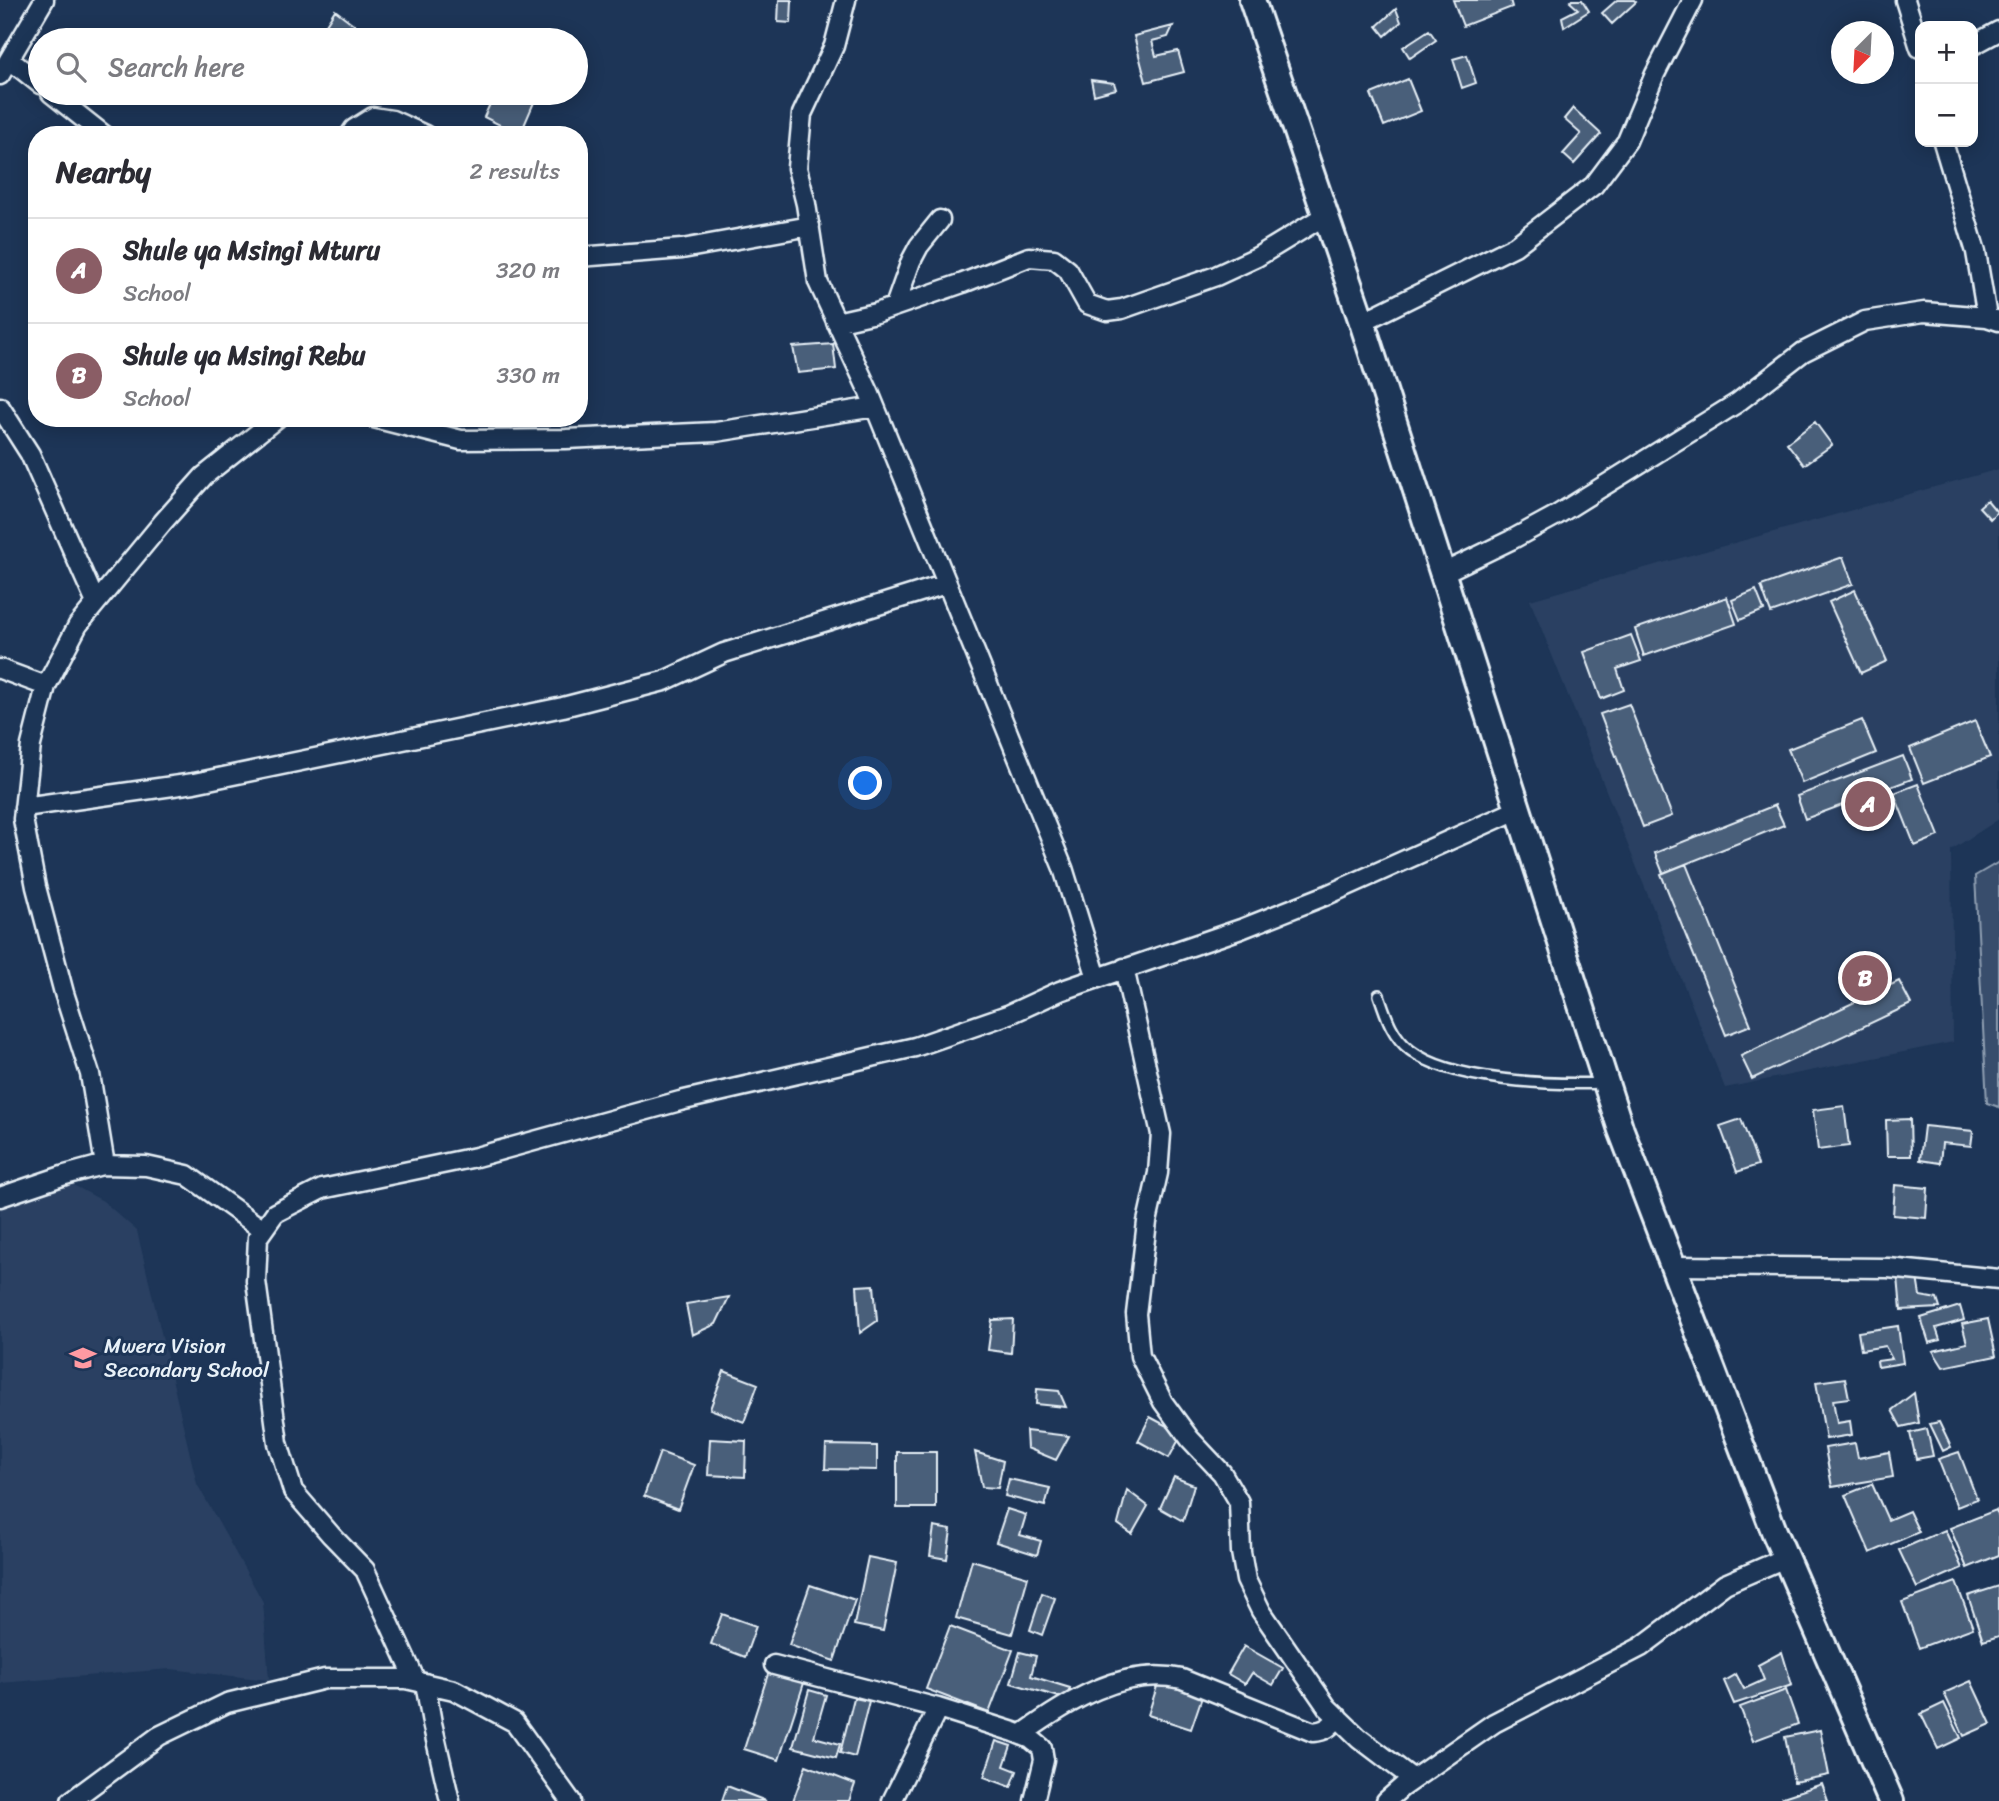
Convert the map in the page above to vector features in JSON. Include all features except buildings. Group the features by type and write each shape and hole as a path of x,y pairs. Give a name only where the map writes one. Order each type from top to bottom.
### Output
{"main road":[{"path":"1252,0 1362,322 1621,1130 1785,1558 1891,1801"}],"street":[{"path":"28,79 5,68 44,0"},
{"path":"846,0 834,46 802,114 797,168 810,226 818,282 875,407 1063,868 1097,978"},
{"path":"1362,322 1515,246 1594,185 1627,141 1655,74 1693,0"},
{"path":"1905,0 1915,32"},
{"path":"1978,42 1999,31"},
{"path":"66,105 93,126"},
{"path":"359,126 373,117 392,120 405,126"},
{"path":"1443,573 1557,514 1737,403 1802,352 1865,321 1924,312 1993,319 1944,147"},
{"path":"836,322 876,313 1029,257 1054,259 1068,270 1087,304 1107,311 1122,309 1216,276 1257,257 1326,215"},
{"path":"895,306 919,246 940,220"},
{"path":"588,256 682,249 810,226"},
{"path":"0,407 30,454 96,603"},
{"path":"410,427 461,440 566,439 716,432 875,407"},
{"path":"106,1166 90,1074 64,993 36,887 23,819 30,746 46,686 78,625 204,476 266,427"},
{"path":"24,807 194,783 563,707 664,681 724,653 946,584"},
{"path":"0,669 46,686"},
{"path":"450,1801 421,1682 365,1570 293,1491 278,1443 256,1281 258,1237 275,1213 322,1189 476,1157 680,1101 915,1047 1010,1014 1060,991 1266,920 1519,809"},
{"path":"1125,968 1161,1133 1158,1173 1147,1222 1136,1314 1140,1356 1163,1402 1190,1439 1222,1473 1239,1502 1241,1552 1246,1580 1261,1611 1327,1707 1359,1738 1413,1779"},
{"path":"0,1197 65,1175 106,1166 146,1166 187,1175 263,1230"},
{"path":"1672,1266 1888,1268 1999,1279"},
{"path":"1386,1801 1494,1723 1641,1647 1725,1584 1785,1558"},
{"path":"774,1665 938,1708 1031,1739 1042,1748 1044,1760 1034,1801"},
{"path":"1021,1735 1055,1711 1087,1694 1139,1677 1164,1675 1182,1679 1313,1732 1324,1731 1338,1717"},
{"path":"71,1801 159,1737 227,1703 325,1679 406,1679 454,1690 514,1722 571,1801"},
{"path":"892,1801 938,1708"}],"lane":[{"path":"1379,995 1391,1030 1410,1051 1442,1067 1508,1079 1578,1084 1606,1083"}],"shaded area":[{"path":"1999,469 1999,819 1951,850 1953,1042 1725,1088 1530,600"},
{"path":"1999,862 1999,1107 1987,1103 1975,876"},
{"name":"Mwera Vision Secondary School","path":"62,1179 103,1201 137,1231 197,1484 263,1602 269,1680 170,1669 0,1683 0,1200"}],"place":[{"name":"Shule ya Msingi Mturu","path":"1868,804"},
{"name":"Shule ya Msingi Rebu","path":"1865,978"},
{"name":"Mwera Vision Secondary School","path":"83,1358"}]}
